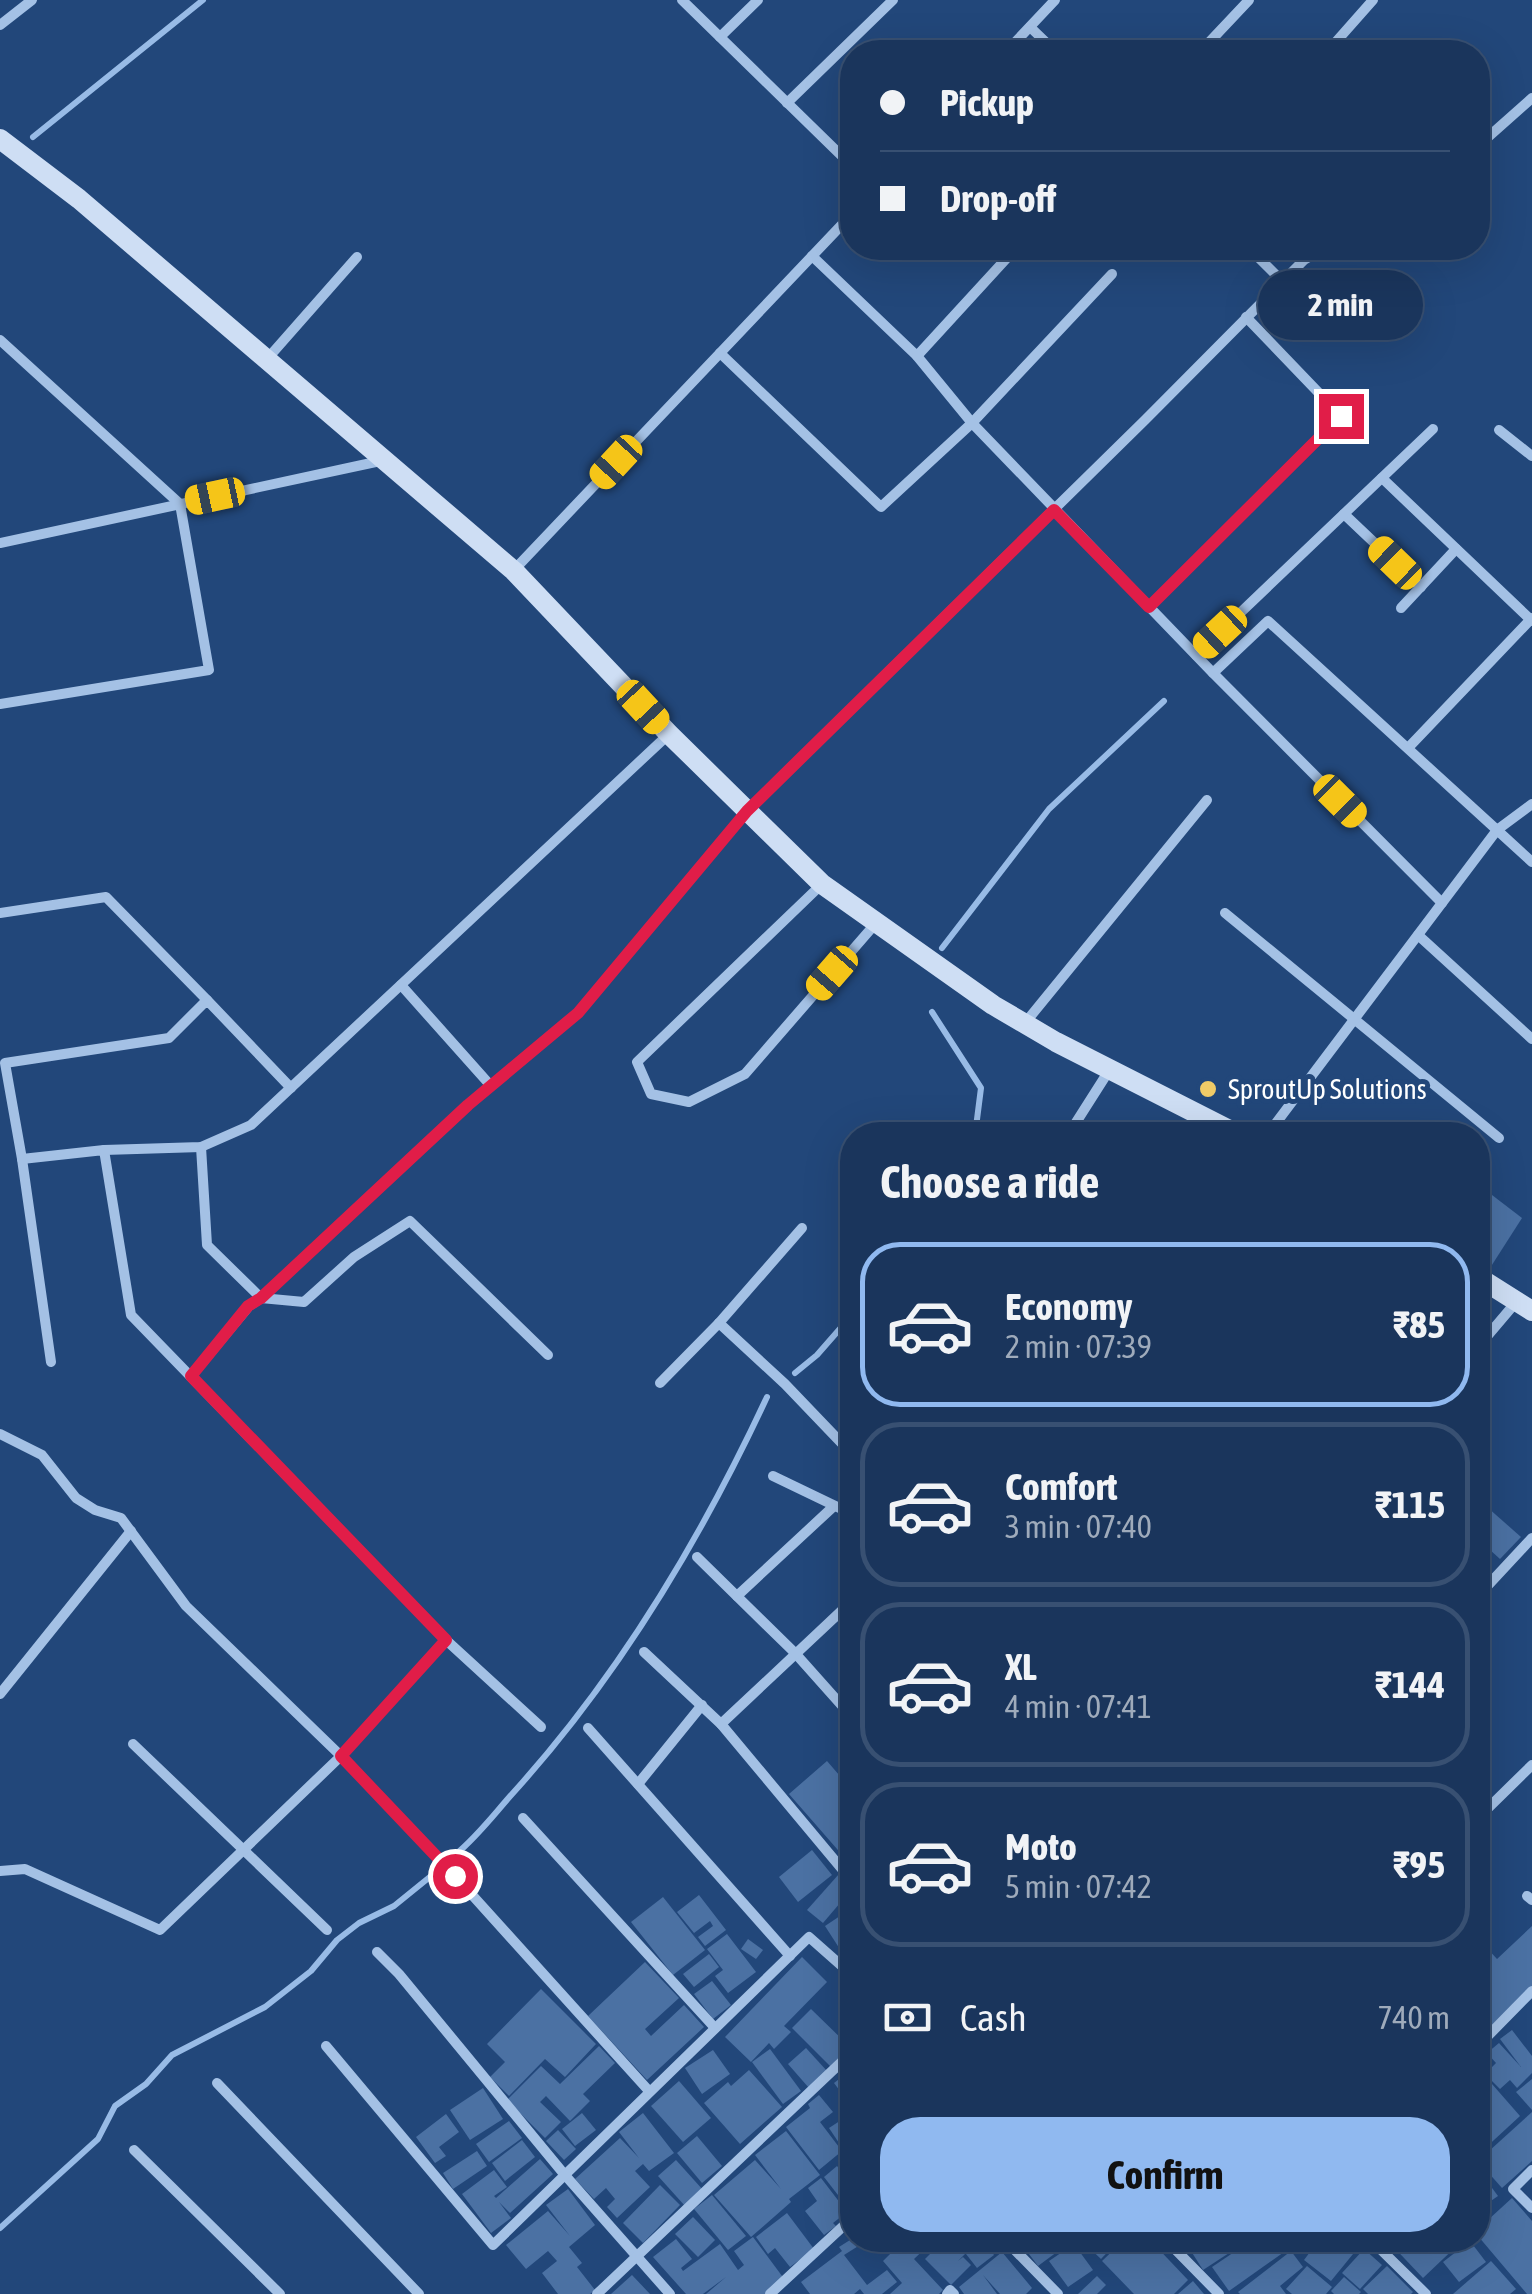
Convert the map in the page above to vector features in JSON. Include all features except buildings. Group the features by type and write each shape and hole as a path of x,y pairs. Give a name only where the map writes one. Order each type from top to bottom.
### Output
{"main road":[{"path":"0,139 79,198 514,571 669,734 822,884 993,1006 1213,1122"},
{"path":"1490,1284 1524,1306"}],"street":[{"path":"0,26 32,0"},
{"path":"682,0 840,154"},
{"path":"720,37 758,0"},
{"path":"852,40 893,0"},
{"path":"1017,40 1055,0"},
{"path":"1211,40 1248,0"},
{"path":"1337,40 1373,0"},
{"path":"1030,26 1044,40"},
{"path":"787,103 840,52"},
{"path":"1490,135 1532,98"},
{"path":"514,571 840,227"},
{"path":"268,358 357,256"},
{"path":"812,256 917,356 972,423 1054,510 1442,903"},
{"path":"917,356 1005,260"},
{"path":"1261,260 1282,281"},
{"path":"191,1376 248,1306 491,1086 578,1013 747,811 1304,260"},
{"path":"720,354 881,507 972,423 1112,274"},
{"path":"1149,607 1341,416 1246,318"},
{"path":"0,340 180,504 209,670 0,704"},
{"path":"1196,655 1433,429"},
{"path":"1499,430 1532,456"},
{"path":"0,543 386,460"},
{"path":"1382,478 1532,619 1408,748"},
{"path":"1344,514 1421,587"},
{"path":"1401,608 1456,548"},
{"path":"1212,672 1268,620 1532,862"},
{"path":"22,1159 104,1150 201,1147 252,1125 669,734"},
{"path":"1025,1024 1206,800"},
{"path":"1277,1122 1498,830 1532,804"},
{"path":"822,884 636,1062 651,1094 689,1102 746,1074 876,923"},
{"path":"0,913 106,897 291,1088"},
{"path":"1225,914 1479,1122"},
{"path":"1418,935 1532,1039"},
{"path":"401,985 491,1086"},
{"path":"51,1362 22,1159 3,1063 169,1038 206,1000"},
{"path":"1076,1122 1111,1068"},
{"path":"1490,1131 1499,1138"},
{"path":"201,1147 207,1244 261,1298 304,1302 354,1258 410,1221 548,1355"},
{"path":"104,1150 132,1315 446,1640 542,1727"},
{"path":"660,1383 802,1228"},
{"path":"1490,1337 1524,1306"},
{"path":"719,1323 840,1442"},
{"path":"0,1434 42,1456 76,1498 95,1510 120,1518 186,1606 341,1756 649,2092"},
{"path":"773,1476 840,1509"},
{"path":"736,1596 834,1506"},
{"path":"0,1694 131,1531"},
{"path":"1490,1583 1532,1538"},
{"path":"697,1558 840,1700"},
{"path":"720,1724 840,1613"},
{"path":"0,1871 24,1869 160,1930 341,1756 446,1640"},
{"path":"644,1652 720,1724 840,1867"},
{"path":"638,1784 702,1705"},
{"path":"588,1728 790,1956"},
{"path":"134,1744 327,1930"},
{"path":"1490,1806 1532,1765"},
{"path":"523,1818 714,2028"},
{"path":"326,2046 493,2245 810,1937 840,1964"},
{"path":"377,1952 400,1974 564,2174 670,2294"},
{"path":"1490,2034 1532,1991"},
{"path":"597,2294 840,2064"},
{"path":"217,2082 418,2294"},
{"path":"134,2150 280,2294"},
{"path":"1532,2170 1513,2189 1532,2208"},
{"path":"770,2294 840,2229"},
{"path":"1017,2252 1058,2294"},
{"path":"1178,2252 1218,2294"},
{"path":"1383,2252 1426,2294"}],"waterway":[{"path":"33,137 203,0"},
{"path":"942,948 1049,809 1164,701"},
{"path":"932,1012 981,1088 977,1122"},
{"path":"795,1373 840,1329"},
{"path":"456,1854 552,1748 623,1654 686,1554 767,1397"},
{"path":"0,2228 98,2139 115,2106 146,2084 172,2055 265,2007 311,1971 337,1940 359,1923 394,1906 431,1876"}],"place":[{"name":"SproutUp Solutions","path":"1208,1089"}],"route":[{"path":"455,1876 341,1756 446,1640 191,1376 248,1306 468,1105 578,1013 747,811 1054,510 1149,607 1341,416"}]}
